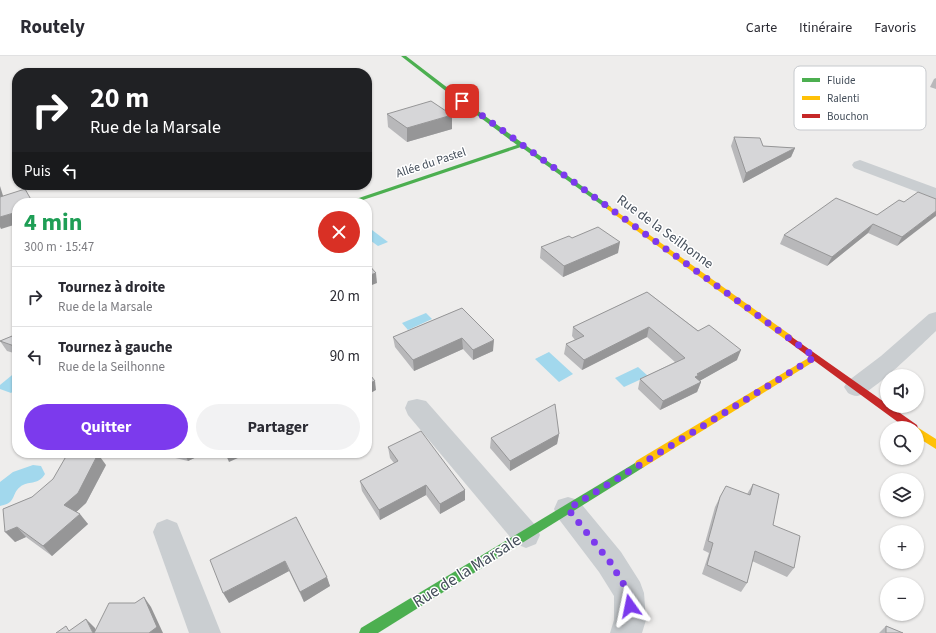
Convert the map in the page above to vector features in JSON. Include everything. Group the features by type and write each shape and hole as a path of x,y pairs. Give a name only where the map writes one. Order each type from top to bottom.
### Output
{"street":[{"name":"Rue de la Seilhonne","path":"403,56 522,145 903,421"},
{"name":"Allée du Pastel","path":"362,198 522,145"},
{"path":"860,165 936,194"},
{"path":"856,387 889,362 936,319"},
{"name":"Rue de la Marsale","path":"366,633 815,357"},
{"path":"417,408 526,534"},
{"path":"924,436 936,445"},
{"path":"568,509 610,562 629,593 630,620 626,633"},
{"path":"167,532 205,633"}],"water":[{"path":"372,230 388,242 378,246 372,242"},
{"path":"426,313 432,319 408,330 402,323"},
{"path":"549,352 573,374 559,382 535,359"},
{"path":"638,367 648,376 624,387 615,378"},
{"path":"12,375 11,393 0,389 0,385"},
{"path":"33,465 41,466 45,474 42,478 36,482 20,487 9,503 0,506 0,482 13,472"}],"building":[{"path":"431,101 452,115 407,128 387,114"},
{"path":"734,137 760,138 763,146 795,148 746,173"},
{"path":"26,190 30,198 12,198 12,213 0,217 0,197"},
{"path":"918,192 936,199 936,211 902,237 873,224 832,257 784,235 836,198 877,215 899,200 904,202"},
{"path":"598,227 620,242 564,266 541,247 569,236 572,238"},
{"path":"372,269 376,273 372,274"},
{"path":"647,292 698,331 709,325 741,350 697,374 699,375 695,377 701,382 663,401 640,379 685,358 649,327 584,360 566,344 584,336 573,327"},
{"path":"462,308 494,340 473,350 462,338 413,360 393,337"},
{"path":"12,336 12,345 0,341"},
{"path":"555,404 559,434 510,461 491,438"},
{"path":"421,431 465,490 440,504 426,485 379,510 360,481 398,461 388,447"},
{"path":"65,458 96,458 78,493 64,505 80,514 43,546 17,527 5,532 3,509 32,497 53,479"},
{"path":"753,484 779,494 773,525 800,536 794,568 755,551 747,583 707,565 713,543 708,541 720,497 726,486 750,495"},
{"path":"296,517 327,577 300,592 285,561 223,593 210,560"},
{"path":"144,597 157,627 149,633 94,633 109,603 135,603"},
{"path":"86,619 93,633 56,633 66,626 69,631"},
{"path":"886,626 903,633 886,633"}],"traffic: fast":[{"path":"403,56 472,109 609,208"},
{"path":"362,198 522,145"},
{"path":"366,633 640,464"}],"traffic: slow":[{"path":"609,208 789,338"},
{"path":"640,464 815,357"},
{"path":"924,436 936,445"}],"traffic: jam":[{"path":"789,338 903,421"}],"route":[{"path":"462,101 815,357 568,509 610,562 629,593 630,606"}]}
